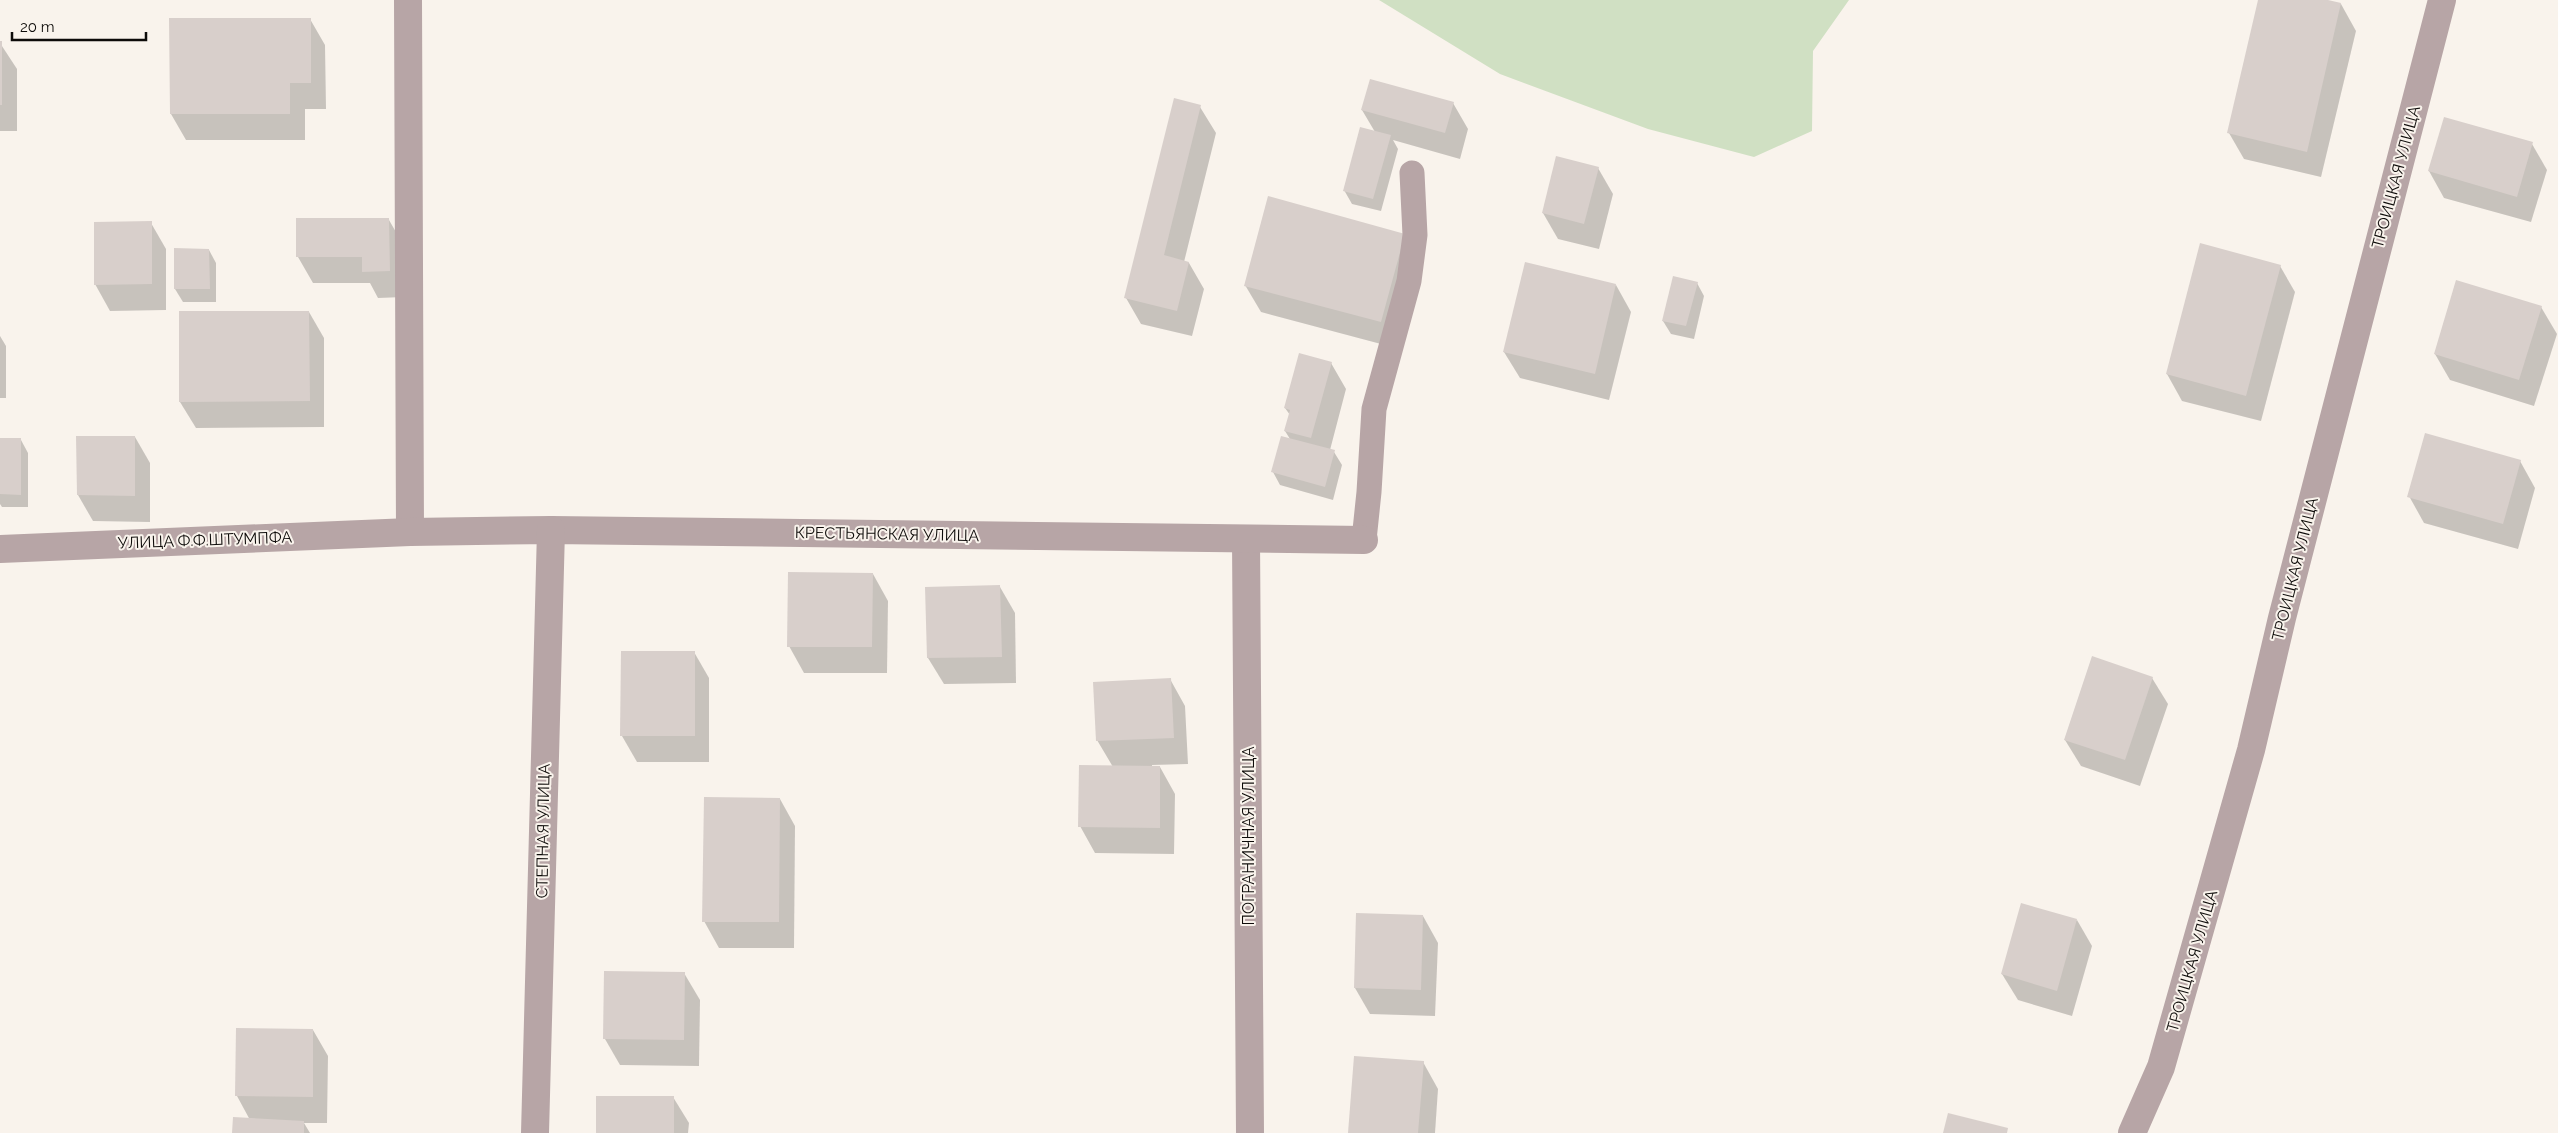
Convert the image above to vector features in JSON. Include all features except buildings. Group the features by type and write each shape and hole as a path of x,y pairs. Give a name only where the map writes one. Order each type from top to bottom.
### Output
{"street":[{"path":"408,0 410,532"},
{"name":"ТРОИЦКАЯ УЛИЦА","path":"2132,1133 2162,1067 2251,750 2282,618 2442,0"},
{"name":"КРЕСТЬЯНСКАЯ УЛИЦА","path":"410,532 551,530 1364,540"},
{"name":"СТЕПНАЯ УЛИЦА","path":"535,1133 551,530"},
{"name":"УЛИЦА Ф.Ф.ШТУМПФА","path":"0,549 410,532"},
{"name":"ПОГРАНИЧНАЯ УЛИЦА","path":"1246,539 1250,1133"}],"lane":[{"path":"1364,540 1374,409 1409,281 1415,235 1412,173"}],"green space":[{"path":"1379,0 1849,0 1813,51 1812,131 1754,157 1648,129 1500,74"}]}
